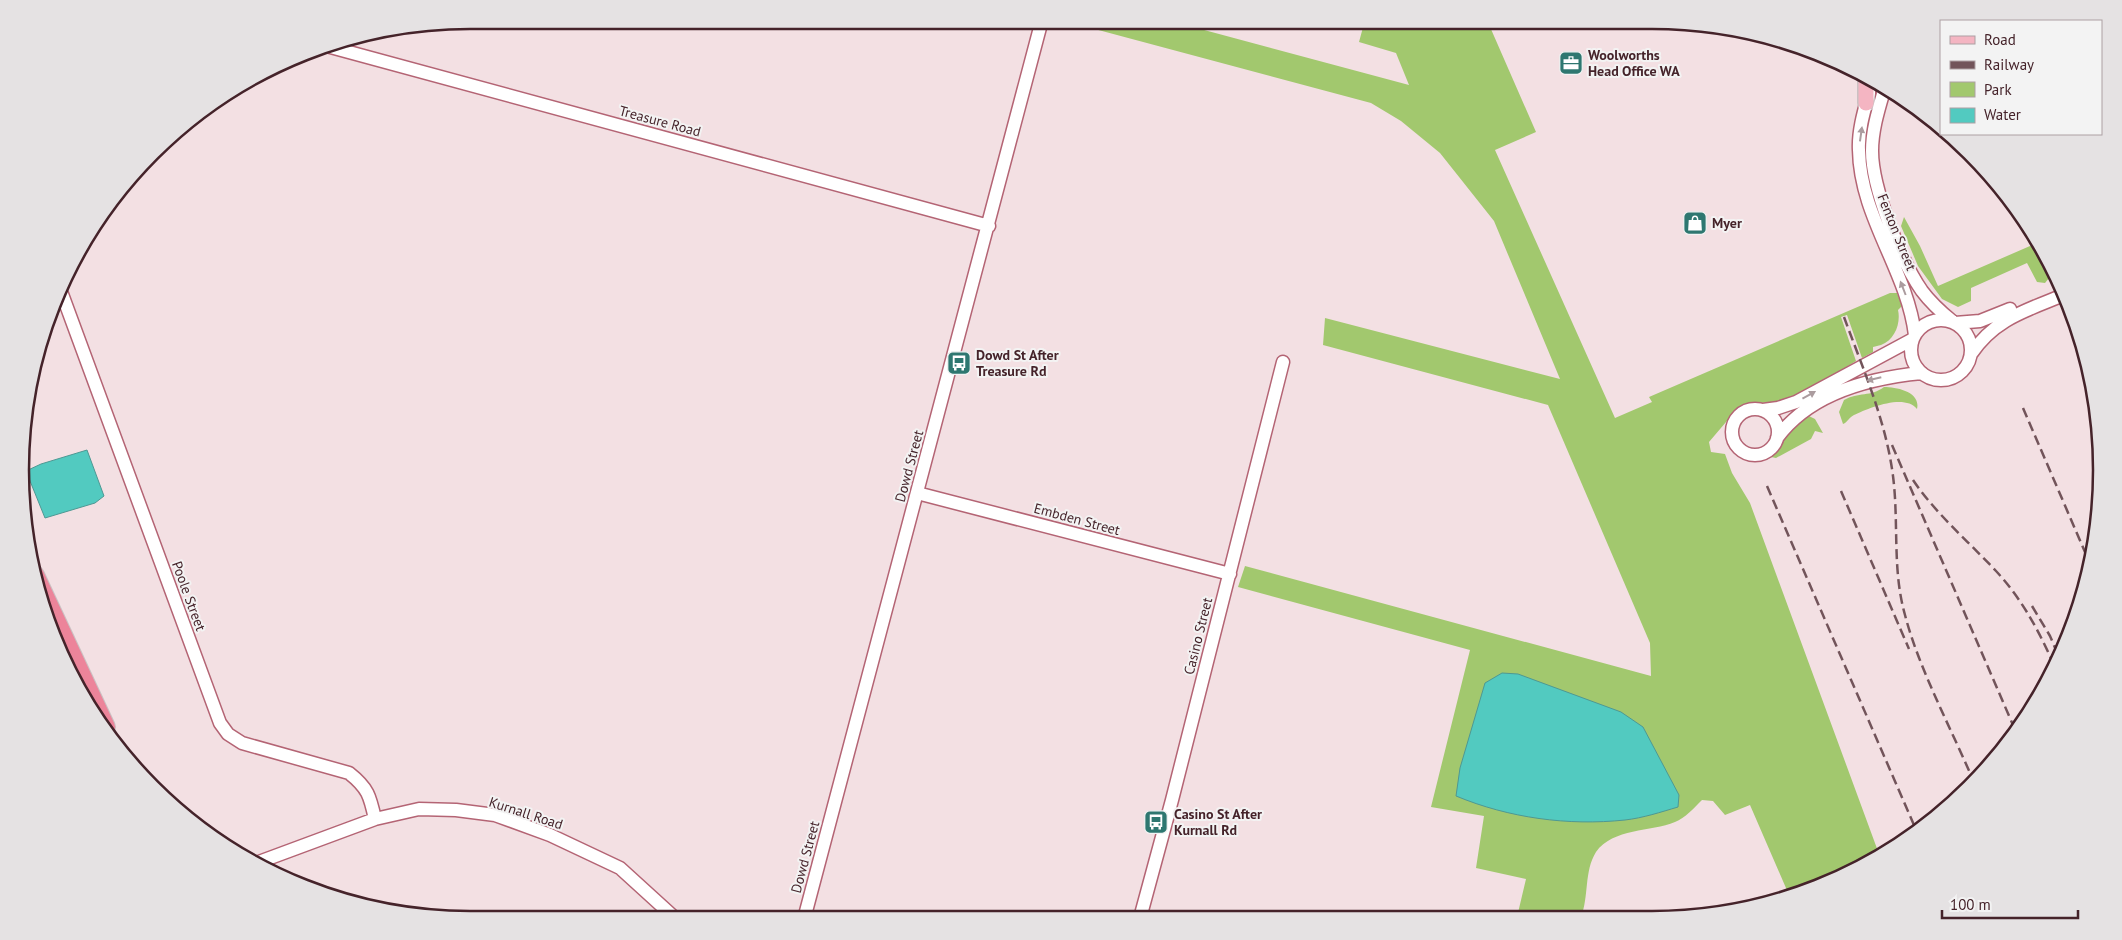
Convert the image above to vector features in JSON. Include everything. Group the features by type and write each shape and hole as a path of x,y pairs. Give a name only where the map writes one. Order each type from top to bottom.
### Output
{"highway":[{"path":"52,610 93,698"}],"main road":[{"path":"1866,84 1866,103"}],"street":[{"name":"Dowd Street","path":"806,911 1040,29"},
{"name":"Treasure Road","path":"338,49 988,226"},
{"name":"Fenton Street","path":"1871,87 1866,103 1859,149 1864,189 1876,224 1904,288 1912,317 1914,337"},
{"name":"Fenton Street","path":"1883,94 1872,138 1873,171 1877,189 1915,279 1929,299 1953,322"},
{"path":"1922,373 1879,378 1850,387 1791,420 1768,451 1755,455 1743,452 1734,442 1731,429 1737,416 1749,409 1778,408 1796,402 1914,337 1926,323 1935,320 1972,323 1988,319 2055,290"},
{"path":"1914,337 1912,357 1922,373 1934,379 1952,378 1968,364 1971,354 1985,334 1996,325 2058,297"},
{"name":"Poole Street","path":"63,298 220,723 228,734 242,743 348,773 361,782 369,793 375,819"},
{"path":"1953,322 1968,336 1971,354"},
{"name":"Casino Street","path":"1142,911 1283,362"},
{"path":"1763,410 1774,418 1778,431 1777,438"},
{"name":"Embden Street","path":"917,493 1230,574"},
{"name":"Kurnall Road","path":"264,860 375,819 418,809 456,810 495,816 550,835 620,868 667,911"}],"green space":[{"path":"1095,29 1201,29 1409,85 1396,53 1359,42 1363,29 1491,29 1536,132 1495,150 1615,418 1652,402 1649,397 1890,293 1897,293 1902,306 1898,310 1898,325 1886,343 1873,347 1873,352 1862,358 1847,315 1841,317 1856,361 1807,392 1789,400 1743,405 1709,442 1711,452 1725,454 1732,473 1750,503 1877,849 1821,878 1787,890 1750,805 1725,815 1713,801 1702,800 1686,815 1675,822 1622,835 1603,844 1592,859 1582,911 1518,911 1526,879 1476,868 1484,816 1431,807 1470,650 1238,587 1245,566 1651,676 1650,643 1548,405 1323,345 1325,318 1560,379 1494,221 1440,153 1401,121 1371,103"},
{"path":"1904,217 1920,246 1938,286 2030,246 2034,249 2049,278 2045,283 2037,282 2027,263 1971,288 1971,301 1958,307 1942,299 1918,266 1901,226"},
{"path":"1884,387 1901,389 1912,395 1917,403 1917,409 1911,404 1904,402 1886,403 1854,415 1843,424 1839,412 1844,400 1874,392"},
{"path":"1809,416 1815,419 1823,433 1815,431 1811,439 1776,458 1771,457 1773,450 1802,418"}],"water":[{"path":"87,450 104,496 95,503 45,518 29,479 29,470"},
{"path":"1502,673 1518,674 1621,712 1643,727 1679,795 1678,807 1625,820 1604,822 1560,821 1497,810 1456,796 1460,768 1485,683"}],"railway":[{"path":"1844,317 1873,395 1890,456 1895,494 1898,580 1905,615 1918,656 1971,775"},
{"path":"2023,408 2085,553"},
{"path":"1892,445 2013,724"},
{"path":"1913,480 1942,516 1996,571 2014,593 2036,628 2051,659"},
{"path":"1767,486 1914,825"},
{"path":"1841,491 1909,649"},
{"path":"2032,606 2055,649"}],"place":[{"name":"Woolworths Head Office WA","path":"1571,63"},
{"name":"Myer","path":"1695,223"},
{"name":"Dowd St After Treasure Rd","path":"959,363"},
{"name":"Casino St After Kurnall Rd","path":"1156,822"}]}
